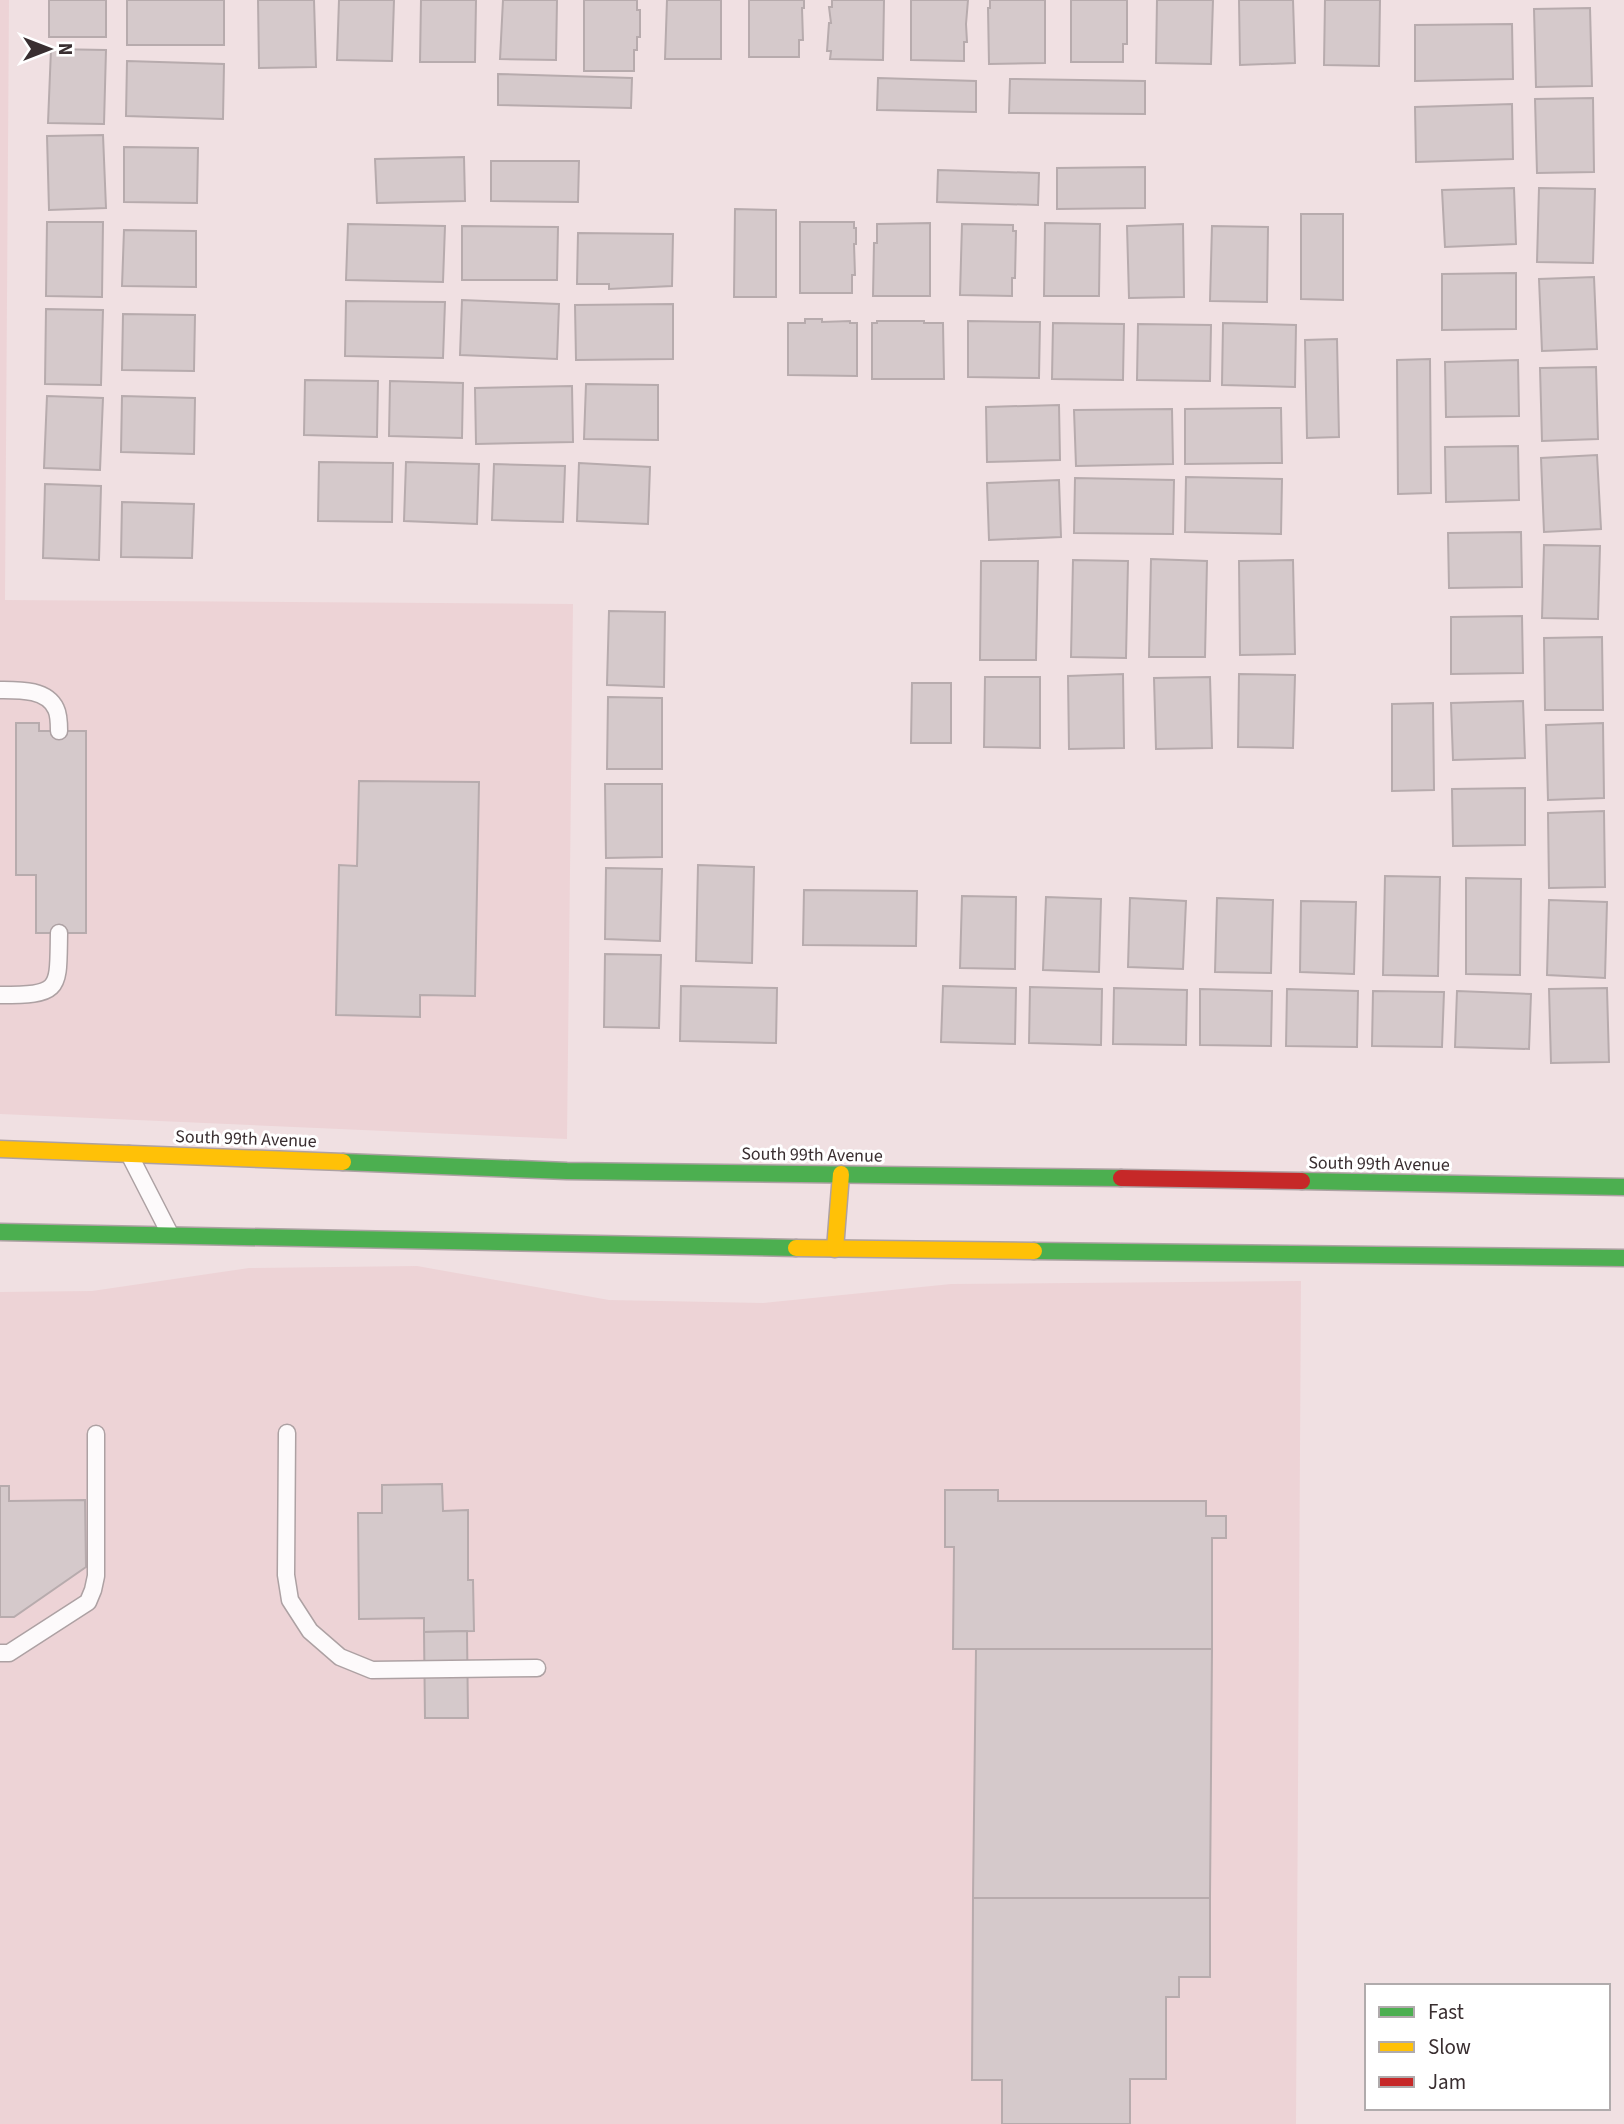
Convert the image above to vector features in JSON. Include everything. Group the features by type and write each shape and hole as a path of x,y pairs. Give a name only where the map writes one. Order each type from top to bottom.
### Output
{"main road":[{"name":"South 99th Avenue","path":"0,1149 568,1171 1624,1187"},
{"path":"835,1250 841,1174"},
{"path":"0,1232 835,1250 1624,1258"}],"lane":[{"path":"0,690 20,690 45,696 57,711 59,731"},
{"path":"0,995 44,992 53,987 58,976 59,933"},
{"path":"129,1154 171,1236"},
{"path":"287,1433 286,1575 290,1600 310,1631 340,1657 372,1670 537,1668"},
{"path":"0,1653 9,1653 76,1611 88,1601 93,1590 96,1576 96,1434"}],"shaded area":[{"path":"0,0 9,0 5,600 573,604 567,1139 0,1114"},
{"path":"417,1266 609,1300 763,1303 951,1284 1301,1281 1296,2124 0,2124 0,1292 92,1291 249,1268"}],"building":[{"path":"49,0 106,0 106,37 49,37"},
{"path":"127,0 224,0 224,45 127,45"},
{"path":"258,0 314,0 316,67 259,68"},
{"path":"339,0 394,0 392,61 337,60"},
{"path":"421,0 476,0 475,62 420,62"},
{"path":"503,0 557,0 556,60 500,59"},
{"path":"584,0 637,0 637,10 640,10 640,37 637,37 637,50 634,50 634,71 584,71"},
{"path":"667,0 721,0 721,59 665,59"},
{"path":"749,0 804,0 803,40 799,40 799,57 749,57"},
{"path":"832,0 884,0 883,60 830,59 831,51 827,51 831,23 829,7 832,7"},
{"path":"911,0 968,0 964,61 911,60"},
{"path":"990,0 1045,0 1045,63 989,64"},
{"path":"1071,0 1127,0 1127,44 1123,44 1123,62 1071,62"},
{"path":"1157,0 1213,0 1211,64 1156,63"},
{"path":"1239,0 1293,0 1295,63 1240,65"},
{"path":"1325,0 1380,0 1379,66 1324,65"},
{"path":"1590,8 1592,86 1536,87 1534,9"},
{"path":"1512,24 1513,79 1415,81 1415,25"},
{"path":"51,49 106,50 104,124 48,123"},
{"path":"127,61 224,64 223,119 126,116"},
{"path":"498,74 632,78 631,108 498,105"},
{"path":"878,78 976,81 976,112 877,110"},
{"path":"1010,79 1145,81 1145,114 1009,113"},
{"path":"1593,98 1594,172 1537,173 1535,99"},
{"path":"1512,104 1513,159 1416,162 1415,107"},
{"path":"103,135 106,208 49,210 47,136"},
{"path":"124,147 198,148 197,203 124,202"},
{"path":"464,157 465,201 377,203 375,159"},
{"path":"491,161 579,161 578,202 491,201"},
{"path":"1145,167 1145,208 1057,209 1057,168"},
{"path":"938,170 1039,173 1038,205 937,202"},
{"path":"1514,188 1516,244 1445,247 1442,190"},
{"path":"1539,188 1595,189 1593,263 1537,262"},
{"path":"735,209 776,210 776,297 734,297"},
{"path":"1301,214 1343,214 1343,300 1301,299"},
{"path":"47,222 103,222 102,297 46,296"},
{"path":"800,222 854,222 856,244 852,293 800,293"},
{"path":"930,223 930,296 873,296 877,224"},
{"path":"1045,223 1100,224 1099,296 1044,296"},
{"path":"348,224 445,226 443,282 346,280"},
{"path":"962,224 1013,225 1013,231 1016,231 1012,296 960,295"},
{"path":"1183,224 1184,297 1129,298 1127,226"},
{"path":"462,226 558,227 557,280 462,280"},
{"path":"1212,226 1268,227 1267,302 1210,301"},
{"path":"124,230 196,231 196,287 122,286"},
{"path":"578,233 673,234 672,286 609,289 609,284 577,284"},
{"path":"1516,273 1516,329 1442,330 1442,274"},
{"path":"1594,277 1597,349 1542,351 1539,279"},
{"path":"462,300 559,304 557,359 460,355"},
{"path":"346,301 445,302 443,358 345,356"},
{"path":"673,304 673,359 576,360 575,305"},
{"path":"46,309 103,310 101,385 45,384"},
{"path":"123,314 195,315 194,371 122,370"},
{"path":"805,319 857,323 857,376 788,375 788,323 805,323"},
{"path":"968,321 1040,322 1039,378 968,377"},
{"path":"872,323 943,323 944,379 872,379"},
{"path":"1053,323 1124,324 1123,380 1052,379"},
{"path":"1223,323 1296,325 1295,387 1222,385"},
{"path":"1138,324 1211,325 1210,381 1137,380"},
{"path":"1337,339 1339,437 1307,438 1305,340"},
{"path":"1430,359 1431,493 1398,494 1397,360"},
{"path":"1518,360 1519,416 1446,417 1445,362"},
{"path":"1596,367 1598,439 1542,441 1540,368"},
{"path":"305,380 378,381 377,437 304,435"},
{"path":"390,381 463,383 462,438 389,436"},
{"path":"586,384 658,385 658,440 584,439"},
{"path":"572,386 573,442 476,444 475,388"},
{"path":"47,396 103,398 100,470 44,468"},
{"path":"122,396 195,398 194,454 121,452"},
{"path":"1059,405 1060,460 987,462 986,407"},
{"path":"1281,408 1282,463 1185,464 1185,409"},
{"path":"1172,409 1173,464 1076,466 1074,410"},
{"path":"1518,446 1519,500 1446,502 1445,447"},
{"path":"1597,455 1601,529 1544,532 1541,458"},
{"path":"319,462 393,463 392,522 318,521"},
{"path":"406,462 479,464 477,524 404,521"},
{"path":"579,463 650,467 648,524 577,521"},
{"path":"494,464 565,466 563,522 492,520"},
{"path":"1186,477 1282,479 1281,534 1185,532"},
{"path":"1075,478 1174,480 1173,534 1074,533"},
{"path":"1059,480 1061,537 989,540 987,483"},
{"path":"45,484 101,486 99,560 43,558"},
{"path":"122,502 194,504 192,558 121,557"},
{"path":"1521,532 1522,587 1449,588 1448,533"},
{"path":"1544,545 1600,546 1598,619 1542,618"},
{"path":"1151,559 1207,561 1205,657 1149,657"},
{"path":"1073,560 1128,561 1126,658 1071,657"},
{"path":"1293,560 1295,654 1240,655 1239,561"},
{"path":"981,561 1038,561 1036,660 980,660"},
{"path":"609,611 665,612 664,687 607,685"},
{"path":"1522,616 1523,673 1451,674 1451,617"},
{"path":"1602,637 1603,710 1545,710 1544,638"},
{"path":"1123,674 1124,748 1069,749 1068,676"},
{"path":"1239,674 1295,675 1293,748 1238,747"},
{"path":"985,677 1040,677 1040,748 984,747"},
{"path":"1210,677 1212,748 1156,749 1154,678"},
{"path":"912,683 951,683 951,743 911,743"},
{"path":"608,697 662,698 662,769 607,769"},
{"path":"1523,701 1525,758 1453,760 1451,703"},
{"path":"1433,703 1434,790 1392,791 1392,704"},
{"path":"16,723 39,723 39,731 86,731 86,933 36,933 36,875 16,875"},
{"path":"1603,723 1604,798 1548,800 1546,725"},
{"path":"359,781 479,782 475,996 420,995 420,1017 336,1015 339,865 357,866"},
{"path":"605,784 662,784 662,857 606,858"},
{"path":"1525,788 1525,845 1453,846 1452,789"},
{"path":"1604,811 1605,887 1549,888 1548,813"},
{"path":"698,865 754,867 752,963 696,961"},
{"path":"606,868 662,869 660,941 605,939"},
{"path":"1385,876 1440,877 1438,976 1383,975"},
{"path":"1466,878 1521,879 1520,975 1466,974"},
{"path":"804,890 917,891 916,946 803,945"},
{"path":"962,896 1016,897 1015,969 960,968"},
{"path":"1046,897 1101,899 1099,972 1043,970"},
{"path":"1130,898 1186,901 1183,969 1128,967"},
{"path":"1217,898 1273,900 1271,973 1215,972"},
{"path":"1549,900 1607,902 1605,978 1547,975"},
{"path":"1301,901 1356,902 1354,974 1300,972"},
{"path":"605,954 661,955 659,1028 604,1027"},
{"path":"681,986 777,988 776,1043 680,1041"},
{"path":"943,986 1016,988 1015,1044 941,1042"},
{"path":"1030,987 1102,989 1101,1045 1029,1043"},
{"path":"1114,988 1187,990 1186,1045 1113,1044"},
{"path":"1607,988 1609,1062 1551,1063 1549,989"},
{"path":"1200,989 1272,991 1271,1046 1200,1045"},
{"path":"1287,989 1358,991 1357,1047 1286,1046"},
{"path":"1373,991 1444,992 1442,1047 1372,1046"},
{"path":"1457,991 1531,994 1529,1049 1455,1047"},
{"path":"442,1484 443,1511 468,1510 468,1580 473,1580 474,1631 424,1632 424,1618 359,1619 358,1513 382,1513 382,1485"},
{"path":"0,1486 9,1486 9,1501 85,1500 86,1567 14,1617 0,1617"},
{"path":"945,1490 998,1490 998,1501 1206,1501 1206,1516 1226,1516 1226,1538 1212,1538 1212,1649 953,1649 954,1547 945,1547"},
{"path":"467,1631 468,1718 425,1718 424,1632"},
{"path":"976,1649 1212,1649 1210,1898 973,1898"},
{"path":"973,1898 1210,1898 1210,1977 1179,1977 1179,1997 1166,1997 1166,2079 1130,2079 1130,2124 1002,2124 1002,2080 972,2080"}],"traffic: fast":[{"path":"343,1162 567,1171 1121,1178"},
{"path":"1302,1181 1624,1187"},
{"path":"0,1232 796,1248"},
{"path":"1034,1251 1624,1258"}],"traffic: slow":[{"path":"0,1149 343,1162"},
{"path":"835,1249 841,1174"},
{"path":"796,1248 1034,1251"}],"traffic: jam":[{"path":"1121,1178 1302,1181"}]}
